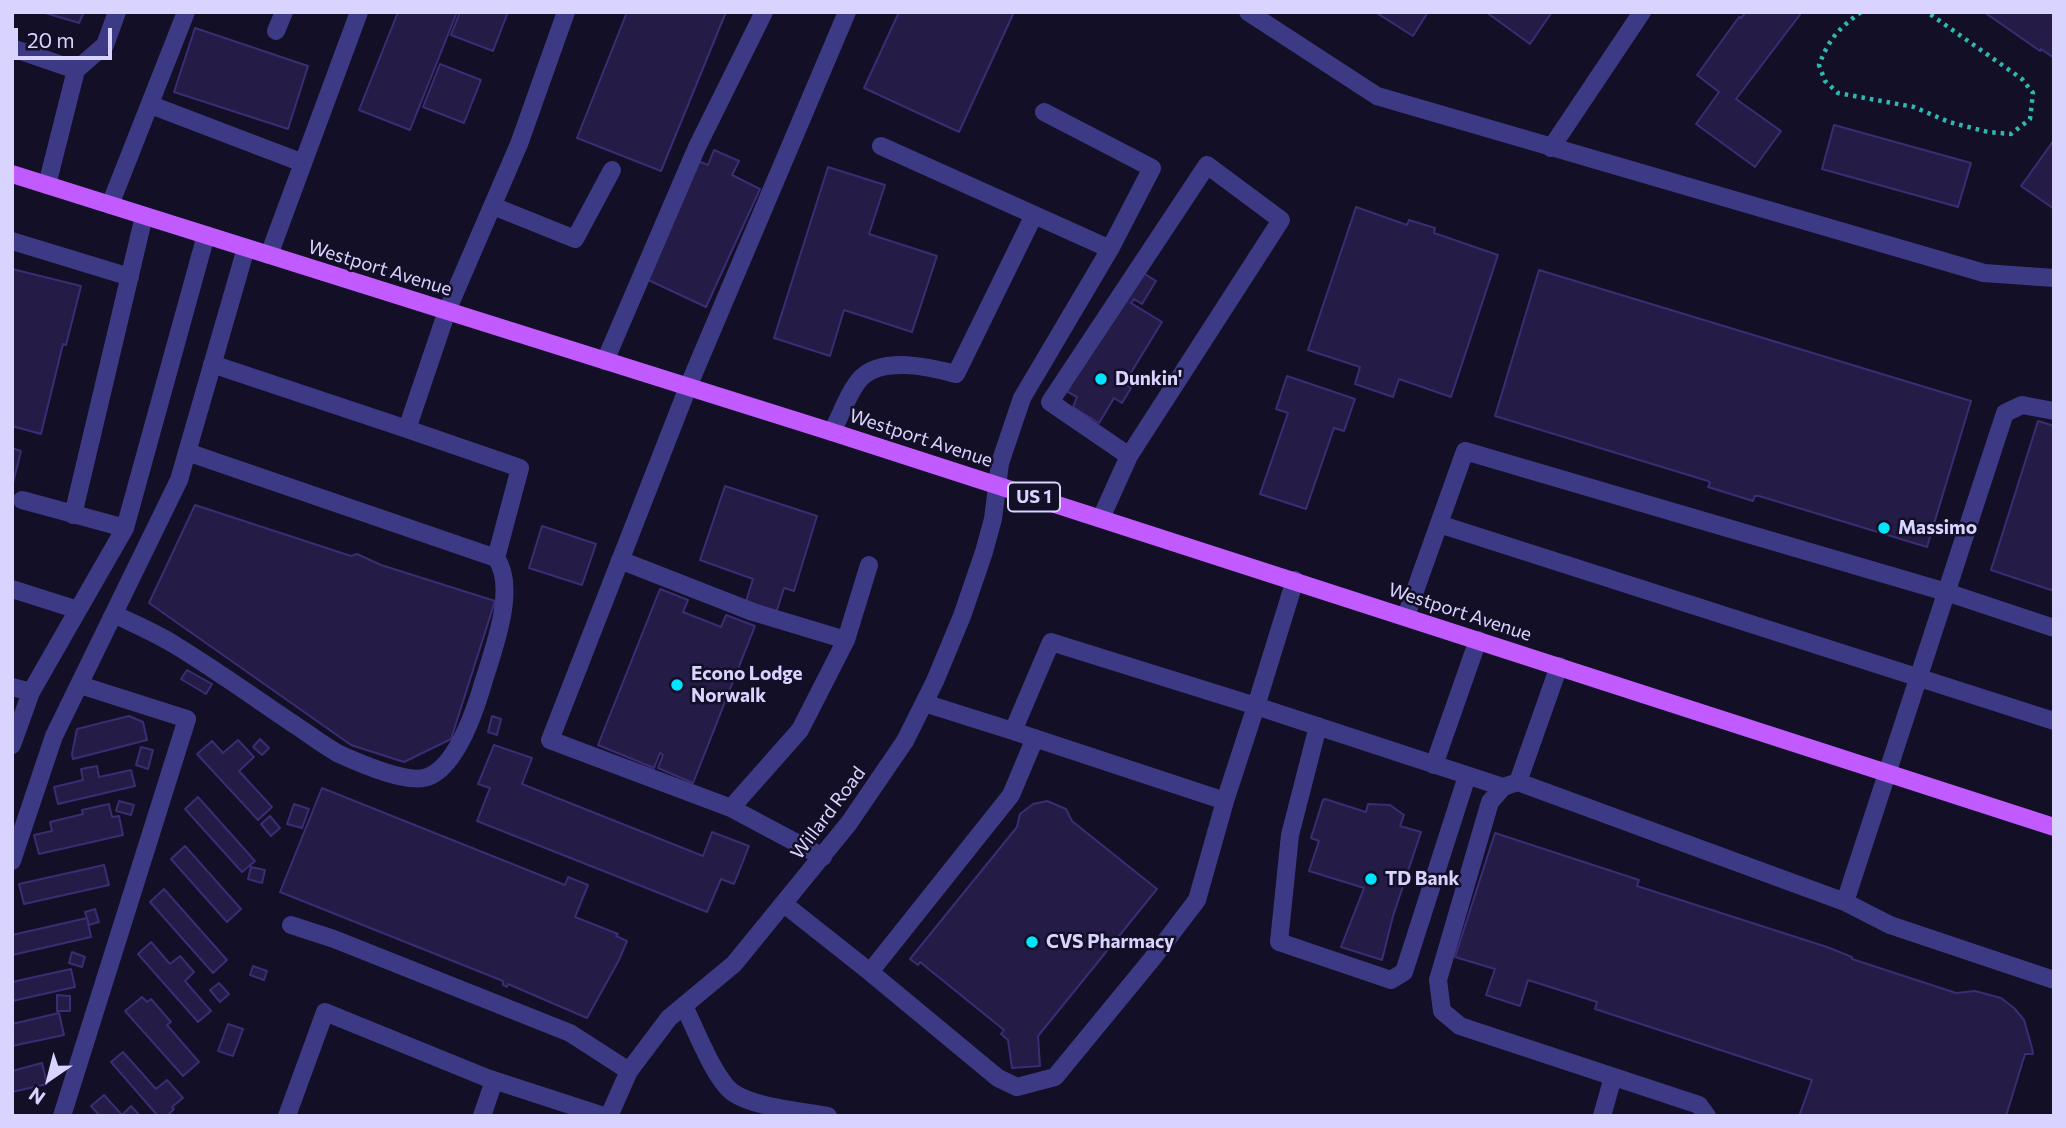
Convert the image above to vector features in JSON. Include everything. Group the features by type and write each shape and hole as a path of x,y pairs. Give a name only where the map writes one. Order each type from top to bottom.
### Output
{"main road":[{"name":"Westport Avenue","path":"12,174 998,485 2054,827"}],"street":[{"path":"47,185 76,70 106,45 117,12"},
{"path":"110,205 186,12"},
{"path":"276,31 284,12"},
{"path":"269,255 359,12"},
{"path":"407,429 447,311 519,144 566,12"},
{"path":"605,361 697,147 765,12"},
{"path":"824,857 731,808 550,740 688,387 848,12"},
{"path":"1248,12 1377,96 1984,273 2054,278"},
{"path":"1551,148 1642,12"},
{"path":"12,48 76,70"},
{"path":"151,105 303,163"},
{"name":"Willard Road","path":"607,1116 629,1071 669,1018 734,964 824,857 875,787 905,741 962,616 993,519 1006,441 1023,398 1110,249 1152,168 1044,112"},
{"path":"881,146 1110,249"},
{"path":"1101,518 1129,456 1281,220 1207,165 1050,402 1129,456"},
{"path":"493,206 575,239 612,170"},
{"path":"832,432 860,379 876,368 920,365 956,374 1034,215"},
{"path":"73,515 144,216"},
{"path":"12,745 32,692 125,528 206,235"},
{"path":"12,241 130,277"},
{"path":"12,862 54,736 179,480 246,248"},
{"path":"212,364 520,468 496,558"},
{"path":"1845,902 2005,413 2022,405 2054,411"},
{"path":"1406,616 1465,451 1946,593 2054,628"},
{"path":"114,614 174,644 337,753 406,777 421,779 431,776 442,767 454,752 477,705 502,614 505,591 504,571 496,558 187,452"},
{"path":"22,500 125,528"},
{"path":"1439,524 2054,721"},
{"path":"620,560 753,612 846,640"},
{"path":"731,808 800,730 846,640 869,565"},
{"path":"784,904 998,1078 1017,1087 1055,1077 1198,900 1295,580"},
{"path":"12,589 78,610"},
{"path":"1434,765 1478,639"},
{"path":"1013,731 1051,642 1467,776 1510,785 1845,902 1890,925 2054,980"},
{"path":"1559,666 1510,785 1490,802 1438,980 1442,1011 1460,1026 1699,1105 1707,1116"},
{"path":"62,1116 187,719 80,685"},
{"path":"12,687 32,692"},
{"path":"924,703 1226,801"},
{"path":"1318,726 1290,835 1279,942 1391,980 1404,972 1467,776"},
{"path":"870,972 1011,795 1035,738"},
{"path":"291,925 334,939 570,1033 629,1071"},
{"path":"684,1006 718,1075 732,1091 753,1102 828,1116"},
{"path":"287,1116 324,1012 487,1078 607,1116"},
{"path":"1602,1116 1613,1077"},
{"path":"482,1116 493,1084 487,1078"}],"path":[{"path":"1861,12 1845,24 1827,44 1819,65 1825,81 1838,93 1914,107 1988,132 2011,134 2030,119 2034,93 2022,79 1927,12"}],"building":[{"path":"42,12 87,12 79,23"},
{"path":"398,12 457,12 410,130 359,110"},
{"path":"460,12 508,12 493,51 451,35"},
{"path":"627,12 726,12 661,171 577,138"},
{"path":"899,12 1014,12 959,132 864,88"},
{"path":"1375,12 1428,12 1413,36"},
{"path":"1486,12 1552,12 1530,44"},
{"path":"1746,12 1802,12 1736,99 1781,131 1755,167 1696,124 1719,92 1697,75 1739,17"},
{"path":"1984,12 2054,12 2054,58 2041,49 2040,51"},
{"path":"195,28 308,66 288,129 174,92"},
{"path":"440,64 481,80 464,123 423,107"},
{"path":"1834,125 1971,163 1958,207 1822,169"},
{"path":"2054,140 2054,209 2021,186"},
{"path":"714,150 739,161 732,175 760,189 706,307 644,278 698,161 708,165"},
{"path":"828,167 885,185 869,234 937,256 912,332 844,310 830,356 774,338"},
{"path":"1356,207 1407,225 1409,220 1435,228 1434,233 1498,255 1451,397 1399,379 1393,397 1355,384 1360,367 1308,350"},
{"path":"12,269 81,286 66,345 63,344 41,434 12,426"},
{"path":"1539,270 1971,401 1927,547 1759,496 1755,496 1753,501 1708,487 1708,481 1495,416"},
{"path":"1140,271 1156,281 1142,304 1134,299 1131,303 1162,322 1124,384 1131,388 1122,403 1114,398 1099,423 1073,407 1077,397 1066,391"},
{"path":"1287,376 1355,399 1344,431 1334,428 1306,509 1260,494 1288,413 1276,409"},
{"path":"2038,421 2054,426 2054,591 1991,570"},
{"path":"12,448 21,451 12,487"},
{"path":"725,486 817,516 794,591 784,588 776,613 745,604 753,579 700,560"},
{"path":"195,505 351,556 357,554 381,565 495,601 451,739 404,762 351,745 149,603"},
{"path":"542,526 596,544 582,585 529,568"},
{"name":"Econo Lodge Norwalk","path":"660,589 688,600 683,612 721,627 726,615 755,626 693,783 658,768 663,755 660,753 654,768 598,745"},
{"path":"187,670 212,684 206,694 181,679"},
{"path":"129,716 143,722 147,740 73,759 77,729"},
{"path":"492,716 501,719 497,735 488,732"},
{"path":"260,739 269,748 262,755 253,747"},
{"path":"238,740 254,757 239,771 272,807 258,820 197,754 212,741 223,753"},
{"path":"494,745 532,758 522,784 703,856 712,832 749,846 734,884 721,879 707,912 477,821 490,788 478,784"},
{"path":"141,747 153,750 148,769 136,765"},
{"path":"97,766 99,777 131,770 135,786 58,804 54,787 83,780 81,769"},
{"path":"322,788 565,885 568,877 588,885 575,917 618,934 616,936 627,941 587,1018 508,984 507,987 503,985 503,981 280,892"},
{"path":"198,797 255,861 242,872 185,809"},
{"name":"TD Bank","path":"1325,799 1366,812 1368,804 1390,805 1404,815 1400,826 1421,832 1393,916 1382,960 1341,947 1364,888 1309,871 1319,841 1311,838"},
{"path":"119,801 134,805 131,815 116,811"},
{"path":"1047,801 1066,809 1072,821 1157,889 1038,1036 1040,1066 1012,1068 1008,1040 1001,1034 1004,1030 920,962 918,965 910,959 1017,827 1020,814 1033,804"},
{"path":"109,804 112,817 119,816 123,835 39,854 34,835 52,831 50,822 83,814 82,810"},
{"path":"294,804 309,809 302,828 287,824"},
{"path":"270,816 280,828 271,836 261,824"},
{"path":"1495,833 1639,880 1637,886 1827,947 1852,959 1956,993 1975,991 2001,998 2024,1020 2033,1054 2025,1054 2006,1116 1799,1116 1812,1080 1595,1009 1597,1002 1528,980 1520,1006 1486,995 1495,969 1455,957"},
{"path":"185,846 241,909 227,922 171,859"},
{"path":"104,865 109,885 24,904 19,884"},
{"path":"251,867 265,870 262,883 248,879"},
{"path":"164,889 227,960 213,973 150,902"},
{"path":"95,909 99,922 89,925 85,912"},
{"path":"87,918 91,937 12,955 12,935"},
{"path":"151,942 170,964 180,956 194,972 185,981 211,1011 198,1022 138,954"},
{"path":"72,952 85,957 82,967 69,963"},
{"path":"253,966 267,971 264,980 250,975"},
{"path":"71,969 75,987 12,1001 12,982"},
{"path":"219,983 229,994 220,1002 210,990"},
{"path":"57,995 70,996 70,1011 57,1011"},
{"path":"142,997 147,1002 151,999 171,1022 167,1025 199,1062 183,1076 125,1011"},
{"path":"59,1013 64,1035 12,1046 12,1024"},
{"path":"228,1024 243,1029 233,1056 218,1051"},
{"path":"123,1052 156,1089 167,1080 183,1098 172,1107 174,1109 167,1116 158,1116 111,1062"},
{"path":"42,1063 47,1084 12,1092 12,1071"},
{"path":"104,1095 122,1115 131,1106 140,1116 100,1116 91,1106"}],"place":[{"name":"Dunkin'","path":"1101,379"},
{"name":"Massimo","path":"1884,528"},
{"name":"Econo Lodge Norwalk","path":"677,685"},
{"name":"TD Bank","path":"1371,879"},
{"name":"CVS Pharmacy","path":"1032,942"}]}
